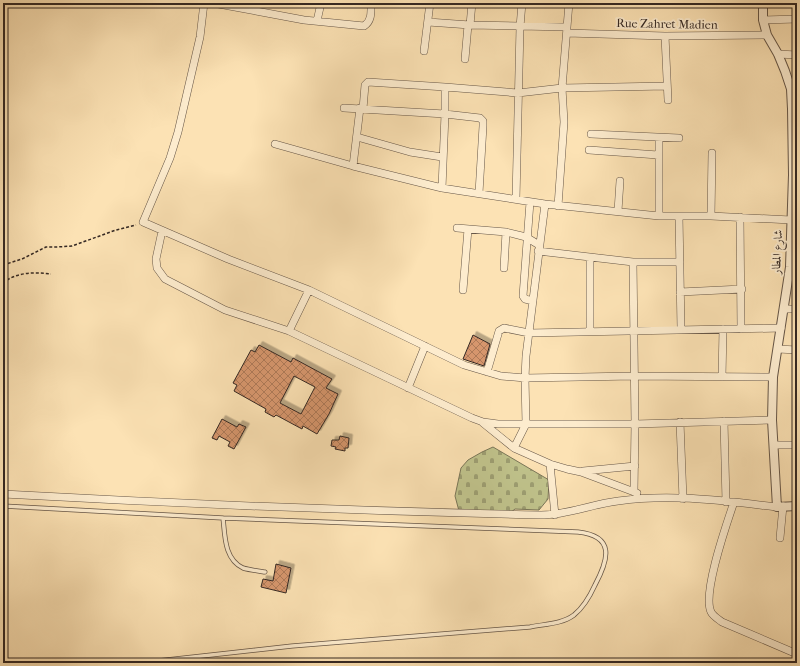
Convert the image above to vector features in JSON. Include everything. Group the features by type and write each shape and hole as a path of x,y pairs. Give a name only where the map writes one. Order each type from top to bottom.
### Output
{"street":[{"path":"204,3 199,44 178,132 170,158 144,222 228,259 309,290 464,365 501,376 525,378 634,376 773,377"},
{"path":"213,3 252,11 317,21 364,26 368,24 370,20 372,3"},
{"path":"252,11 253,3"},
{"path":"317,21 321,3"},
{"path":"424,51 430,3"},
{"path":"466,59 472,3"},
{"path":"516,199 520,27 522,3"},
{"path":"558,206 564,122 562,88 570,3"},
{"name":"شارع المطار","path":"763,3 763,20 767,35 786,71 791,89 795,175 791,220 790,267 773,377 772,420 780,506"},
{"path":"763,20 797,19"},
{"name":"Rue Zahret Madien","path":"428,22 665,36 767,35"},
{"path":"665,36 668,100"},
{"path":"778,54 797,54"},
{"path":"353,166 356,137 365,85 368,82 518,93 562,88 667,86"},
{"path":"442,188 445,87"},
{"path":"344,108 445,114 480,118 483,121 479,193"},
{"path":"591,134 679,138"},
{"path":"356,137 410,152 442,157"},
{"path":"659,138 659,216"},
{"path":"275,144 353,166 442,188 530,202 659,216 711,216 791,220"},
{"path":"589,150 658,155"},
{"path":"711,216 712,153"},
{"path":"618,211 620,181"},
{"path":"530,202 526,237 523,296 525,299 533,301"},
{"path":"514,448 526,424 525,378 545,204"},
{"path":"679,216 681,329"},
{"path":"740,217 742,289 741,329"},
{"path":"457,228 506,232 526,237 539,248 590,257 633,262 680,262"},
{"path":"463,290 468,229"},
{"path":"162,231 156,259 157,268 166,279 225,310 290,331 408,388 483,422 514,448 550,464 581,472 648,498"},
{"path":"504,268 506,232"},
{"path":"590,257 590,331"},
{"path":"633,262 636,424 634,492"},
{"path":"680,292 742,289"},
{"path":"290,331 309,290"},
{"path":"784,309 797,309"},
{"path":"487,372 499,331 504,328 529,333 781,328"},
{"path":"722,377 723,329"},
{"path":"408,388 425,346"},
{"path":"778,349 797,350"},
{"path":"483,422 498,424 636,424 772,420"},
{"path":"724,421 730,502 709,596 710,611 722,622 797,654"},
{"path":"680,422 682,499"},
{"path":"775,445 797,445"},
{"path":"550,464 554,515"},
{"path":"581,472 635,466"},
{"path":"3,494 382,512 554,515 618,501 648,498 797,506"},
{"path":"780,506 780,538"}],"lane":[{"path":"3,506 223,518 578,532 589,533 598,537 604,545 607,555 597,583 582,608 569,618 554,623 530,627 292,646 139,663"},
{"path":"223,518 228,552 232,560 245,568 265,572"}],"path":[{"path":"3,265 22,259 46,247 72,246 116,230 144,222"},
{"path":"3,283 23,274 37,272 50,274"}],"green space":[{"path":"493,447 549,480 548,499 539,510 515,509 510,513 459,511 455,496 461,468 468,460"}],"building":[{"path":"473,335 490,344 484,366 463,359"},
{"path":"259,345 291,362 293,358 332,379 326,388 338,394 329,414 317,434 303,426 302,429 276,415 274,417 265,412 266,409 234,391 237,385 233,383 251,350 255,352","holes":["294,376 315,387 301,414 280,403"]},
{"path":"222,419 237,427 239,424 246,427 234,449 228,446 230,442 219,436 217,440 212,438"},
{"path":"340,436 349,438 348,448 345,448 345,451 335,449 336,447 331,446 332,440 339,440"},
{"path":"276,564 291,568 286,593 261,587 263,579 273,581"}]}
